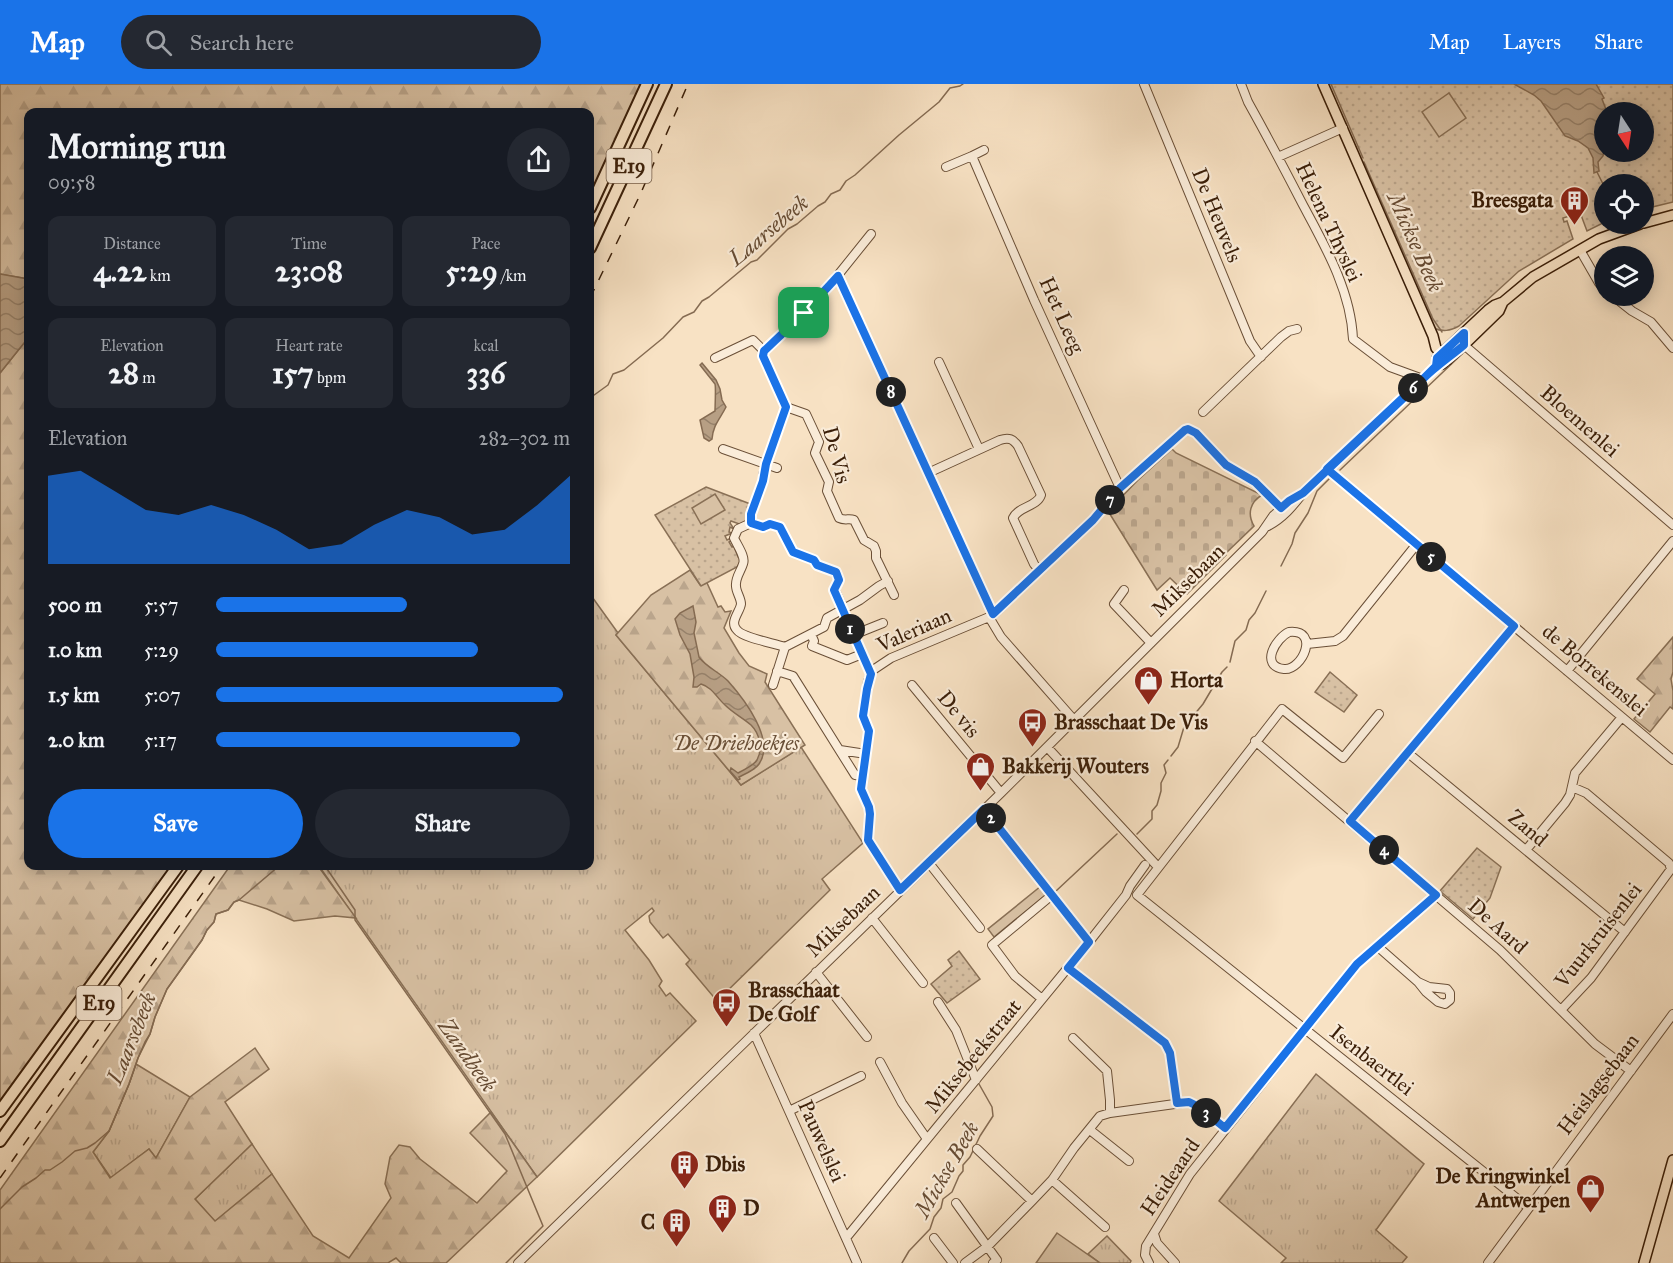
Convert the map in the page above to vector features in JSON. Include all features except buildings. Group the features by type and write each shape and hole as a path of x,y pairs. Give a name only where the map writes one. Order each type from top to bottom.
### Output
{"highway":[{"name":"E19","path":"594,199 647,84"},
{"name":"E19","path":"594,239 666,84"},
{"name":"E19","path":"0,1112 175,870"},
{"name":"E19","path":"0,1141 194,870"}],"main road":[{"path":"1323,84 1433,336 1447,355"},
{"name":"Miksebaan","path":"1654,220 1673,215"},
{"name":"Miksebaan","path":"1436,366 1464,333 1533,277 1610,234"},
{"name":"Miksebaan","path":"1447,355 1464,345 1499,306"},
{"path":"1644,1263 1673,1160"}],"street":[{"name":"De Heuvels","path":"1144,84 1250,341 1261,357"},
{"name":"Helena Thyslei","path":"1241,84 1248,102 1323,243 1340,280 1353,339 1390,367 1423,379"},
{"name":"Helena Thyslei","path":"1278,157 1343,128"},
{"path":"946,167 984,150"},
{"name":"Het Leeg","path":"972,156 1120,488"},
{"path":"751,523 751,514 763,481 766,464 786,407 763,356 764,351 838,276 871,234"},
{"path":"1580,250 1594,274"},
{"path":"838,276 1001,637 1074,720"},
{"path":"1626,306 1651,322 1673,348"},
{"path":"1203,412 1281,337 1297,328"},
{"path":"1464,333 1464,345"},
{"path":"715,358 753,340 764,351"},
{"name":"Bloemenlei","path":"1464,345 1673,525"},
{"path":"939,362 980,449"},
{"name":"Miksebaan","path":"518,1263 1001,793 1267,527 1277,521 1289,501 1303,493 1436,366"},
{"name":"De Vis","path":"786,407 806,414 819,442 815,453 829,482 827,491 840,518 854,520 864,540 874,546 876,558 894,595"},
{"path":"991,616 1093,520 1120,488 1185,430 1196,433 1226,465 1255,482 1283,511"},
{"path":"928,474 1005,438 1012,440 1018,446 1041,495 1037,502 1017,511 1013,518 1034,564 1040,570"},
{"path":"723,449 777,468"},
{"name":"de Borrekenslei","path":"1327,469 1673,760"},
{"path":"871,674 861,654 842,609 834,590 839,580 836,572 793,552 780,527 770,524 763,527 751,523 738,529 734,538 743,559 735,586 741,602 734,622 735,628 747,636 785,647 824,627 827,618 842,609 860,600 888,581"},
{"path":"1567,671 1673,541"},
{"path":"1307,644 1332,642 1343,636 1416,544"},
{"path":"1124,590 1114,604 1151,643"},
{"name":"Valeriaan","path":"900,890 868,840 870,814 859,776 866,754 869,731 863,716 871,674 880,664 891,658 991,616"},
{"path":"853,635 883,623"},
{"path":"1350,821 1514,626"},
{"path":"1287,632 1299,633 1307,644 1305,652 1291,668 1282,668 1273,662 1271,650 1287,632"},
{"path":"811,634 814,641 812,646 836,656 847,660 861,654"},
{"path":"773,685 785,647"},
{"path":"777,671 793,676 859,776"},
{"name":"De vis","path":"912,685 1001,793"},
{"path":"1126,895 1131,893 1137,895 1282,709 1343,758 1379,714"},
{"path":"1526,850 1570,795 1575,773 1622,717"},
{"name":"De Aard","path":"1256,741 1500,950 1595,1044 1630,1071"},
{"path":"1047,747 1158,867"},
{"path":"840,750 866,754"},
{"name":"Zand","path":"1408,753 1625,932"},
{"name":"Vuurkruisenlei","path":"1560,1010 1591,978 1671,869 1671,866 1586,793 1572,787"},
{"path":"984,809 1089,942"},
{"path":"929,863 980,928"},
{"name":"Miksebeekstraat","path":"846,1238 1089,942 1146,865"},
{"path":"1042,999 1015,976 992,945 1052,895"},
{"name":"Isenbaertlei","path":"1137,895 1529,1208"},
{"name":"Heideaard","path":"1149,1263 1145,1251 1154,1234 1190,1174 1225,1128 1357,964 1436,895"},
{"path":"872,918 923,982"},
{"path":"1377,946 1419,982"},
{"path":"1068,968 1165,1043 1170,1053 1177,1103"},
{"path":"816,972 867,1037"},
{"path":"938,1002 956,1030 976,1080"},
{"name":"Heislagsebaan","path":"1488,1263 1673,1014"},
{"name":"Pauwelslei","path":"754,1033 857,1263"},
{"path":"1073,1038 1107,1071 1110,1113"},
{"path":"880,1062 902,1103 927,1139"},
{"path":"789,1111 861,1076"},
{"path":"964,1263 988,1246 1052,1180 1100,1116 1189,1102 1199,1107 1225,1128"},
{"path":"1090,1130 1129,1161"},
{"path":"977,1149 1032,1201"},
{"path":"1052,1180 1104,1227"},
{"path":"956,1203 997,1260 993,1263"},
{"path":"1154,1234 1156,1243 1175,1263"},
{"path":"934,1238 953,1263"}],"green space":[{"path":"0,84 642,84 594,187 594,108 24,108 24,278 0,274"},
{"path":"1327,84 1673,84 1673,202 1654,207 1654,174 1594,174 1594,228 1587,231 1581,215 1563,218 1564,222 1567,221 1573,239 1519,271 1459,326 1440,330 1433,328"},
{"path":"1449,93 1466,118 1439,137 1422,112"},
{"path":"24,343 24,870 168,870 0,1102 0,373"},
{"path":"1172,449 1262,495 1252,505 1250,513 1254,526 1187,594 1170,578 1157,590 1108,511"},
{"path":"706,487 753,505 748,523 742,525 731,521 734,529 730,527 729,532 732,533 725,536 727,540 731,538 729,542 732,547 736,547 738,557 742,560 737,567 701,586 655,515"},
{"path":"715,494 725,510 701,524 692,508"},
{"name":"De Driehoekjes","path":"690,570 700,585 707,583 718,607 721,606 725,612 731,611 724,628 749,666 767,674 765,682 805,745 741,785 616,635 651,595"},
{"path":"594,600 618,633 616,635 741,785 801,747 863,843 822,879 830,890 717,1001 686,964 690,960 668,934 663,938 650,922 649,916 654,911 652,908 625,930 649,960 662,981 659,986 666,996 670,993 696,1021 537,1177 322,870 594,870"},
{"path":"1673,637 1671,679 1673,709 1670,707 1650,732 1634,719 1655,694 1637,679"},
{"path":"1330,672 1357,695 1344,712 1315,692"},
{"path":"1477,848 1501,867 1490,898 1473,919 1440,891"},
{"path":"227,870 321,870 356,918 335,916 294,921 239,900 234,902 228,910 216,914 214,922 167,989 109,1131 93,1152 110,1178 149,1149 156,1158 190,1097 255,1048 269,1069 225,1102 252,1144 195,1199 215,1221 272,1174 313,1236 349,1258 391,1198 385,1184 390,1157 399,1145 410,1147 420,1159 477,1203 507,1171 470,1133 491,1112 537,1177 446,1263 401,1263 396,1258 388,1263 0,1263 0,1190"},
{"path":"1041,886 1047,894 994,937 988,929"},
{"path":"959,951 980,979 947,1003 931,984 952,966 948,960"},
{"path":"136,1064 190,1097 156,1158 149,1149 111,1178 93,1152 109,1131"},
{"path":"1316,1074 1424,1164 1376,1230 1407,1257 1402,1263 1281,1263 1286,1258 1219,1201"},
{"path":"252,1144 272,1174 215,1222 195,1199"},
{"path":"1057,1233 1100,1263 1036,1263"},
{"path":"1107,1236 1131,1261 1130,1263 1100,1263 1088,1254"}],"water":[{"path":"1514,84 1596,84 1604,98 1603,102 1594,102 1594,162 1598,162 1599,171 1594,173 1593,158 1588,148 1565,136 1541,101"},
{"path":"0,274 24,278 24,343 0,373"},
{"path":"702,363 716,380 726,407 709,441 704,438 700,420 715,411 715,384 700,365"},
{"path":"693,606 696,622 694,633 699,657 735,689 756,720 764,743 759,764 738,780 730,771 731,768 738,773 756,762 760,751 758,737 751,725 728,708 708,688 701,684 693,687 694,677 690,654 675,619 680,613"}],"waterway":[{"name":"Laarsebeek","path":"594,395 608,385 613,374 624,370 663,338 683,317 694,312 702,301 751,262 757,260 788,229 825,202 831,194 840,190 846,181 939,102 950,88 963,84"},
{"name":"Mickse Beek","path":"1331,84 1363,158"},
{"name":"Mickse Beek","path":"1364,162 1433,319 1442,332"},
{"name":"Mickse Beek","path":"1340,470 1462,354"},
{"name":"Mickse Beek","path":"1281,566 1317,491 1329,479"},
{"name":"Mickse Beek","path":"1230,662 1235,641 1246,630 1249,620 1266,591"},
{"name":"Mickse Beek","path":"1171,756 1178,747 1184,727 1203,704 1227,667"},
{"name":"Mickse Beek","path":"1137,834 1152,819 1152,811 1157,805 1161,783 1166,773 1164,765 1168,760"},
{"name":"Mickse Beek","path":"1056,891 1117,834"},
{"name":"Laarsebeek","path":"0,1209 22,1187 45,1170 50,1170 75,1151 87,1148 109,1131 167,989 214,922 216,914 228,910 234,902 274,870"},
{"name":"Zandbeek","path":"328,870 355,910 355,920 505,1134 543,1226 506,1263"},
{"name":"Mickse Beek","path":"902,1263 909,1251 930,1229 943,1199 952,1192 963,1171 963,1165 993,1116 992,1107 979,1084"}],"railway":[{"path":"594,290 640,195 688,84"},
{"path":"0,1178 219,870"}],"place":[{"name":"Breesgata","path":"1574,226"},
{"name":"Horta","path":"1149,706"},
{"name":"Brasschaat De Vis","path":"1033,748"},
{"name":"Bakkerij Wouters","path":"981,792"},
{"name":"Brasschaat De Golf","path":"727,1028"},
{"name":"Dbis","path":"684,1190"},
{"name":"De Kringwinkel Antwerpen","path":"1591,1214"},
{"name":"D","path":"722,1234"},
{"name":"C","path":"676,1248"}],"route":[{"path":"804,313 764,351 763,356 786,407 766,464 763,481 751,514 751,523 763,527 770,524 780,527 793,552 836,572 839,580 834,590 871,674 863,716 869,731 861,789 870,814 868,840 900,890 984,809 1089,942 1068,968 1165,1043 1170,1053 1177,1103 1189,1102 1199,1107 1225,1128 1357,964 1436,895 1350,821 1514,626 1327,469 1436,366 1442,364 1464,345 1464,333 1437,358 1436,366 1412,390 1327,469 1303,493 1281,508 1255,482 1226,465 1196,433 1185,430 1120,488 1093,520 993,614 838,276 804,313"}]}
